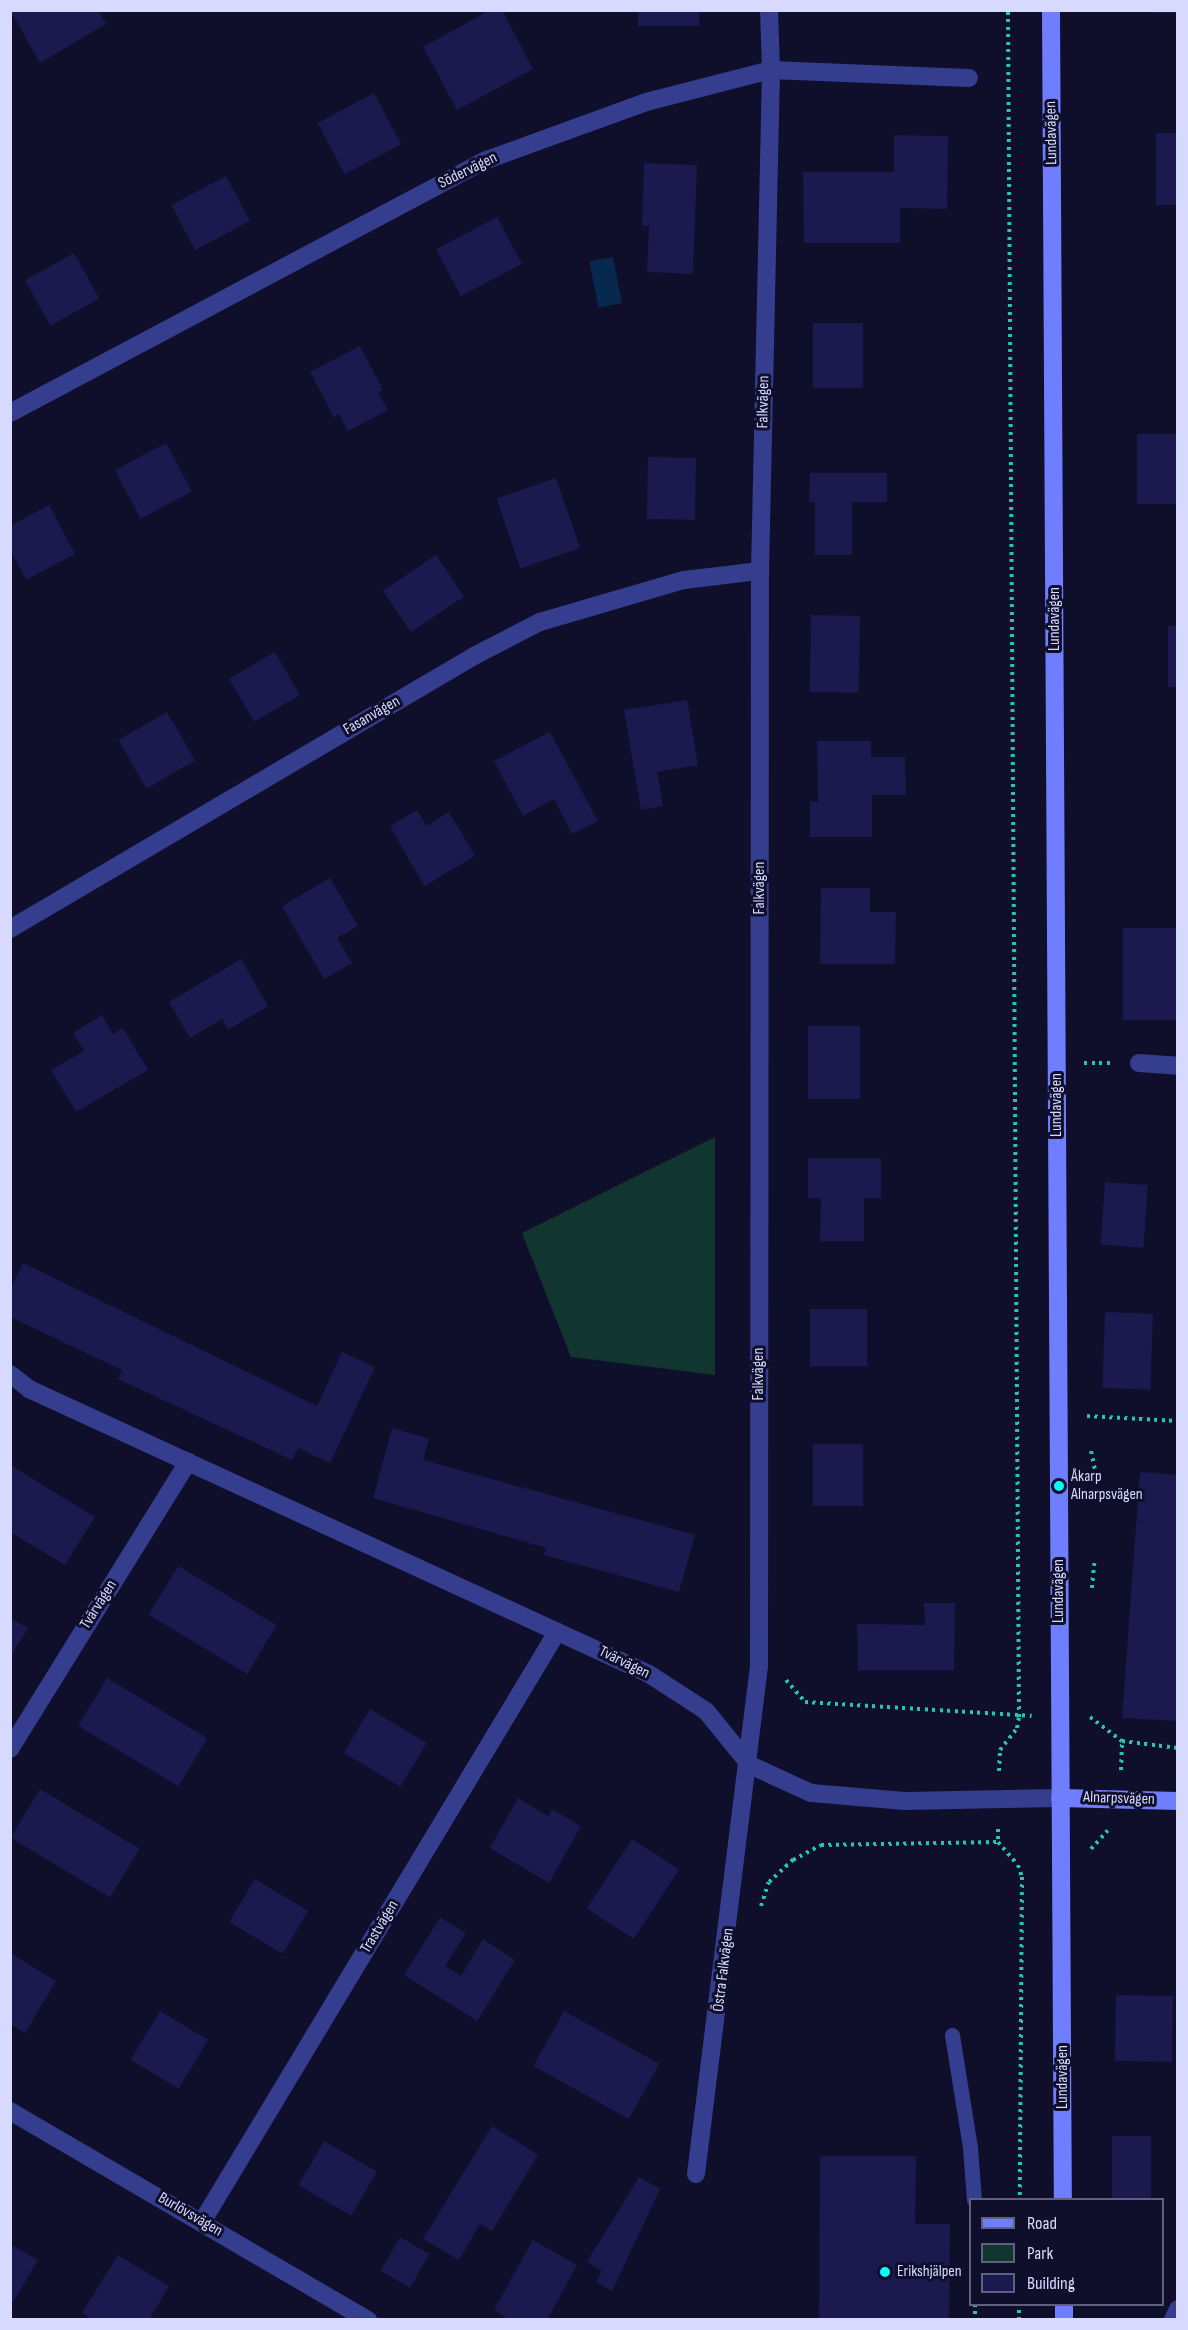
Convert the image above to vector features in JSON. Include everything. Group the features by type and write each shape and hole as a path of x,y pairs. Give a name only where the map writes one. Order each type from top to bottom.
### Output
{"main road":[{"name":"Lundavägen","path":"1051,10 1063,2198"},
{"name":"Alnarpsvägen","path":"1060,1798 1178,1801"}],"street":[{"name":"Falkvägen","path":"750,1765 759,1666 760,571 771,70 769,10"},
{"name":"Södervägen","path":"10,413 484,161 646,102 771,70 969,78"},
{"name":"Fasanvägen","path":"10,929 474,656 540,622 684,580 760,571"},
{"path":"1139,1063 1178,1066"},
{"name":"Tvärvägen","path":"10,1374 29,1389 649,1674 706,1711 750,1765 812,1793 904,1801 1060,1798"},
{"name":"Tvärvägen","path":"10,1749 188,1462"},
{"name":"Trastvägen","path":"202,2222 557,1632"},
{"name":"Östra Falkvägen","path":"696,2174 750,1765"},
{"name":"Burlövsvägen","path":"10,2111 368,2319"},
{"path":"1173,2319 1178,2309"}],"lane":[{"path":"952,2035 970,2146 974,2198"}],"path":[{"path":"1008,10 1019,1716 1017,1728 1000,1750 998,1842 1018,1865 1022,1877 1020,2198"},
{"path":"1074,1063 1139,1063"},
{"path":"1083,1416 1178,1421"},
{"path":"759,1666 774,1666 805,1702 1019,1716 1087,1715 1122,1741 1178,1748"},
{"path":"758,1914 769,1882 793,1860 821,1845 998,1842"}],"green space":[{"path":"715,1137 715,1375 571,1357 522,1233"}],"water":[{"path":"613,257 622,303 598,308 589,262"}],"building":[{"path":"10,10 98,10 106,24 40,63"},
{"path":"490,10 502,10 533,69 457,110 423,47"},
{"path":"638,10 699,10 699,26 638,26"},
{"path":"1151,10 1178,10 1178,13 1151,13"},
{"path":"374,93 401,144 345,174 317,123"},
{"path":"1156,133 1178,133 1178,205 1156,205"},
{"path":"894,135 948,136 947,209 900,208 900,243 804,243 803,172 894,172"},
{"path":"644,163 697,165 693,274 647,272 649,226 642,226"},
{"path":"226,176 250,221 195,250 171,205"},
{"path":"497,217 522,264 461,296 436,249"},
{"path":"74,253 99,298 50,326 25,280"},
{"path":"813,323 863,323 863,388 813,388"},
{"path":"360,346 383,390 378,393 388,410 348,431 339,414 334,417 310,372"},
{"path":"1137,434 1178,434 1178,504 1137,504"},
{"path":"166,443 192,492 141,519 115,470"},
{"path":"648,457 696,458 695,520 647,519"},
{"path":"810,473 887,473 887,502 852,502 852,555 815,555 815,502 809,502"},
{"path":"556,478 580,548 521,568 496,499"},
{"path":"49,505 75,554 26,580 10,550 10,526"},
{"path":"436,555 464,596 411,632 383,591"},
{"path":"811,615 860,616 859,693 810,692"},
{"path":"1168,626 1178,626 1178,687 1168,687"},
{"path":"275,652 300,695 254,722 229,678"},
{"path":"687,700 698,765 657,772 663,806 641,810 624,710"},
{"path":"167,712 195,760 147,788 119,740"},
{"path":"550,732 598,821 572,834 554,799 523,816 494,761"},
{"path":"817,741 871,741 871,757 905,757 906,795 872,795 872,837 810,837 810,802 818,802"},
{"path":"417,810 426,826 449,812 475,856 424,886 390,826"},
{"path":"330,878 358,926 337,938 352,963 324,979 282,906"},
{"path":"821,888 870,888 870,912 896,912 895,964 820,964"},
{"path":"1123,928 1177,928 1177,1020 1123,1020"},
{"path":"241,959 268,1006 228,1030 222,1019 190,1038 169,1002"},
{"path":"102,1015 113,1034 123,1028 148,1070 76,1112 51,1070 84,1051 73,1033"},
{"path":"808,1026 860,1026 860,1099 808,1099"},
{"path":"808,1158 881,1158 881,1198 864,1198 864,1241 820,1241 821,1198 808,1198"},
{"path":"1105,1182 1148,1185 1144,1248 1101,1245"},
{"path":"23,1263 317,1406 342,1352 375,1367 330,1463 298,1448 292,1460 118,1379 122,1370 10,1317 10,1289"},
{"path":"810,1309 867,1309 867,1366 810,1366"},
{"path":"1105,1312 1153,1314 1150,1390 1102,1388"},
{"path":"392,1428 429,1439 423,1460 695,1535 679,1592 544,1555 546,1548 373,1498"},
{"path":"813,1444 863,1444 863,1506 813,1506"},
{"path":"10,1465 95,1517 65,1565 10,1532"},
{"path":"1140,1472 1178,1475 1178,1721 1122,1718"},
{"path":"178,1566 277,1625 247,1674 149,1615"},
{"path":"924,1603 955,1603 954,1670 858,1670 857,1624 925,1625"},
{"path":"10,1618 28,1628 10,1657"},
{"path":"107,1678 207,1738 178,1786 78,1726"},
{"path":"370,1709 427,1743 400,1787 344,1753"},
{"path":"40,1789 139,1849 110,1898 11,1838"},
{"path":"518,1798 548,1816 552,1809 581,1826 549,1883 490,1848"},
{"path":"632,1839 679,1869 634,1939 587,1909"},
{"path":"255,1879 308,1911 282,1954 229,1922"},
{"path":"440,1917 466,1933 445,1966 461,1976 483,1939 515,1960 477,2021 404,1975"},
{"path":"10,1953 56,1981 25,2033 10,2024"},
{"path":"1116,1995 1173,1996 1172,2062 1115,2061"},
{"path":"160,2011 208,2040 179,2089 131,2060"},
{"path":"564,2011 659,2064 629,2119 533,2066"},
{"path":"492,2126 538,2155 492,2231 480,2224 459,2260 423,2239"},
{"path":"1112,2136 1151,2136 1151,2198 1112,2198"},
{"path":"324,2141 377,2172 351,2216 298,2185"},
{"name":"Erikshjälpen","path":"820,2156 916,2156 915,2224 950,2224 949,2320 819,2320"},
{"path":"639,2177 660,2189 612,2291 596,2282 602,2271 587,2262"},
{"path":"400,2237 429,2254 410,2288 381,2271"},
{"path":"533,2240 577,2265 547,2320 510,2320 494,2310"},
{"path":"10,2244 38,2260 10,2307"},
{"path":"118,2255 169,2286 149,2320 93,2320 82,2313"}],"place":[{"name":"Åkarp Alnarpsvägen","path":"1059,1486"},
{"name":"Erikshjälpen","path":"885,2272"}]}
